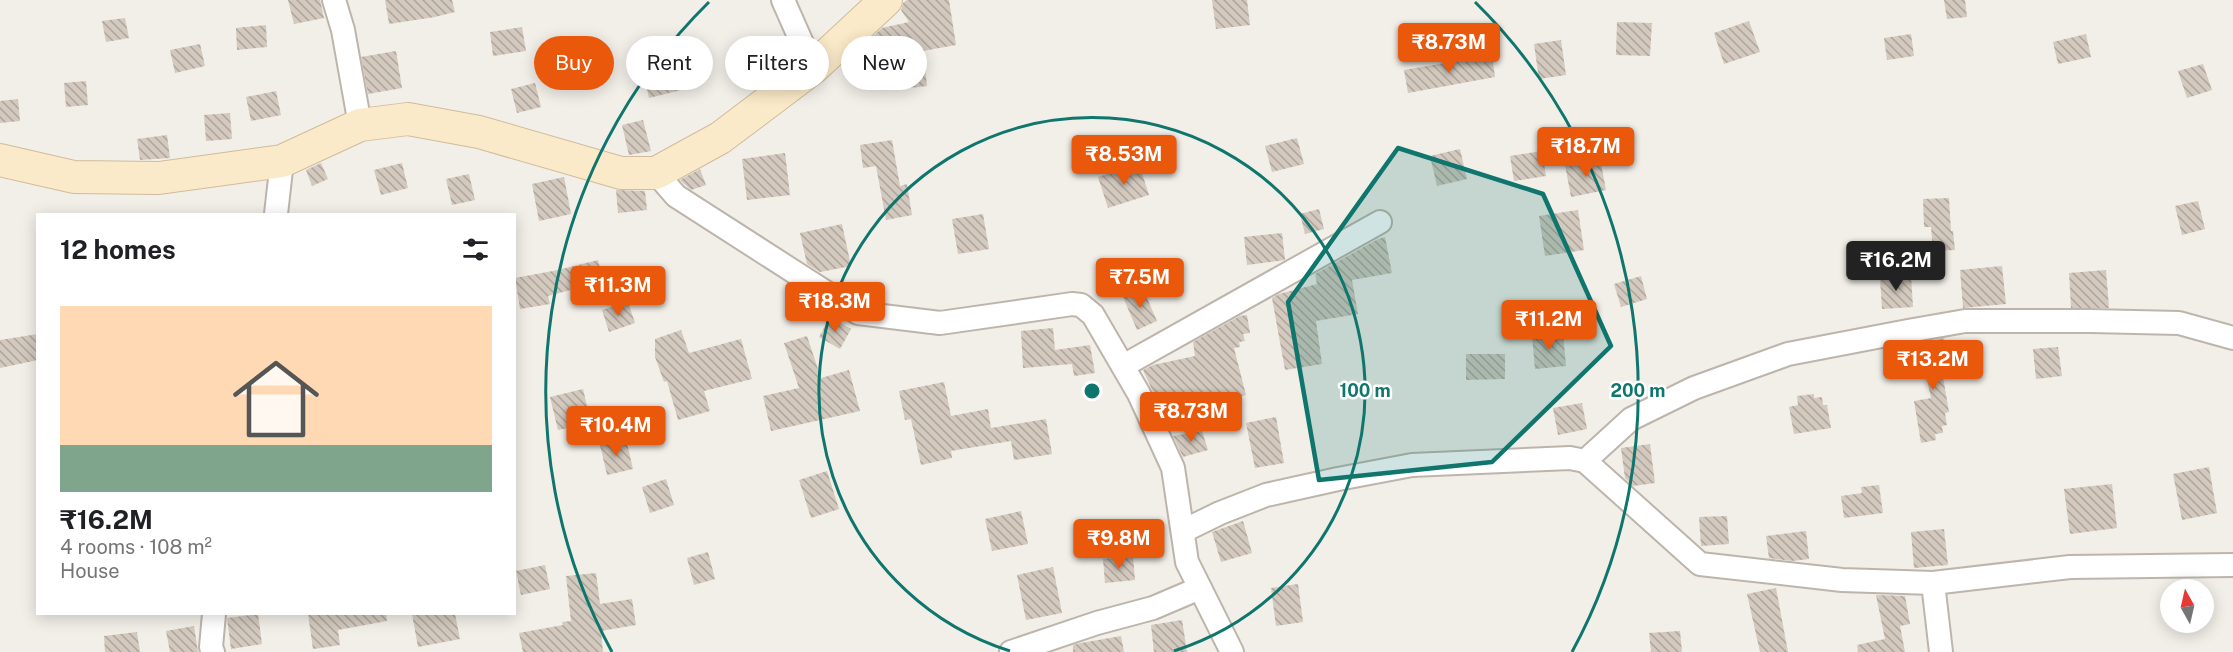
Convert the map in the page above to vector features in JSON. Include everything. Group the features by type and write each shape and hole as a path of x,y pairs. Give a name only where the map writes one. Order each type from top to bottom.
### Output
{"main road":[{"path":"829,53 886,0"},
{"path":"0,160 74,177 159,178 282,160 360,125 408,119 479,132 621,173 656,173 720,138 784,90"}],"street":[{"path":"334,0 343,30 360,125"},
{"path":"783,0 799,36"},
{"path":"276,213 282,160"},
{"path":"656,173 676,196 858,313 940,323 1072,304 1081,305 1092,315 1139,394 1173,468 1187,562 1232,652"},
{"path":"1123,366 1380,222"},
{"path":"1585,461 1631,419 1694,388 1788,354 1908,331 1965,321 2102,321 2179,324 2233,338"},
{"path":"1183,531 1266,495 1338,478 1401,467 1559,459 1585,461 1700,564 1842,580 1933,583 2070,567 2233,565"},
{"path":"1933,583 1941,652"},
{"path":"1011,652 1097,623 1153,608 1200,588"},
{"path":"213,652 211,647 214,615"}],"highlighted area":[{"path":"1398,148 1543,194 1611,346 1492,462 1319,480 1288,302"}],"building":[{"path":"288,0 320,0 324,18 294,24"},
{"path":"385,0 452,0 455,12 389,24"},
{"path":"907,0 949,0 956,45 927,50 927,36 873,36 882,28 909,22 901,10 903,3"},
{"path":"1212,0 1247,0 1250,25 1216,29"},
{"path":"1944,0 1965,0 1967,17 1947,19"},
{"path":"125,18 129,38 106,42 102,21"},
{"path":"1749,21 1760,52 1724,64 1714,33"},
{"path":"1617,22 1652,23 1650,56 1616,55"},
{"path":"266,25 267,47 237,50 236,28"},
{"path":"522,27 526,51 493,56 490,32"},
{"path":"1911,34 1914,56 1887,60 1884,38"},
{"path":"2086,34 2091,57 2058,64 2053,42"},
{"path":"1561,40 1566,75 1539,79 1534,44"},
{"path":"200,44 205,66 175,73 170,50"},
{"path":"396,51 402,88 368,94 361,57"},
{"path":"1492,55 1495,77 1408,93 1404,70"},
{"path":"2203,64 2212,90 2187,98 2178,71"},
{"path":"86,81 88,105 66,107 64,83"},
{"path":"534,83 534,90 537,90 541,107 517,113 511,89"},
{"path":"647,90 681,90 649,98"},
{"path":"276,91 281,115 251,121 246,97"},
{"path":"18,99 20,121 0,123 0,101"},
{"path":"230,113 232,139 206,141 204,115"},
{"path":"643,120 651,151 629,155 622,125"},
{"path":"167,135 170,158 140,160 137,139"},
{"path":"1297,138 1304,164 1272,172 1265,146"},
{"path":"892,140 900,186 907,184 912,215 886,220 876,166 863,168 860,145"},
{"path":"1460,149 1467,179 1437,186 1430,156"},
{"path":"1542,151 1546,176 1514,181 1510,156"},
{"path":"785,153 790,195 747,200 742,159"},
{"path":"1600,158 1606,190 1571,197 1565,165"},
{"path":"321,163 328,179 312,186 306,170"},
{"path":"402,163 408,188 381,195 374,170"},
{"path":"1139,164 1149,195 1108,208 1098,177"},
{"path":"700,169 706,185 691,190 680,180"},
{"path":"469,174 475,200 452,205 446,179"},
{"path":"564,177 571,214 539,221 532,184"},
{"path":"616,190 645,191 647,210 618,213"},
{"path":"1949,198 1955,250 1933,251 1931,227 1924,227 1923,199"},
{"path":"2198,201 2205,229 2182,235 2175,206"},
{"path":"1319,209 1324,229 1305,234 1300,214"},
{"path":"1578,210 1584,250 1545,256 1539,216"},
{"path":"983,214 989,249 958,254 952,219"},
{"path":"842,224 851,266 820,272 807,264 800,233"},
{"path":"1282,233 1285,260 1247,265 1244,237"},
{"path":"1385,237 1392,273 1352,280 1358,314 1316,321 1322,364 1285,370 1272,298 1317,284 1315,274"},
{"path":"598,260 604,281 548,296 550,304 520,309 516,278"},
{"path":"2002,266 2006,304 1963,308 1960,270"},
{"path":"2106,270 2109,308 2071,308 2069,273"},
{"path":"1641,276 1647,299 1621,307 1614,284"},
{"path":"1911,276 1913,307 1882,309 1880,278"},
{"path":"1143,289 1157,321 1137,330 1123,297"},
{"path":"628,302 635,323 609,332 602,310"},
{"path":"1247,315 1250,333 1243,334 1245,341 1239,342 1240,347 1234,348 1246,395 1164,416 1143,370 1153,365 1195,356 1193,342 1240,316"},
{"path":"830,317 851,329 840,349 819,337"},
{"path":"1053,328 1055,350 1090,345 1095,373 1074,376 1072,364 1023,368 1021,331"},
{"path":"681,330 689,353 741,339 752,379 704,391 710,411 678,420 667,381 664,382 655,357 655,339"},
{"path":"1563,333 1566,366 1535,369 1532,336"},
{"path":"36,334 36,360 0,368 0,340"},
{"path":"807,336 821,378 849,370 860,411 771,431 763,396 799,388 784,343"},
{"path":"1944,338 1951,369 1942,371 1949,412 1945,413 1947,425 1942,426 1943,433 1935,434 1936,440 1921,443 1914,401 1931,398 1919,343"},
{"path":"2058,347 2062,376 2036,379 2033,349"},
{"path":"1466,354 1505,354 1505,379 1466,380"},
{"path":"944,382 951,416 988,409 991,428 1046,419 1052,454 1014,460 1011,441 951,451 952,458 921,465 911,419 905,420 899,391"},
{"path":"583,389 591,423 558,430 550,397"},
{"path":"1814,394 1814,398 1822,397 1823,405 1827,405 1831,428 1794,434 1789,407 1798,405 1797,396"},
{"path":"1582,403 1587,429 1558,435 1553,408"},
{"path":"1276,417 1284,463 1255,468 1246,423"},
{"path":"1202,431 1208,450 1183,457 1173,436"},
{"path":"626,439 633,469 607,475 600,445"},
{"path":"1650,444 1655,483 1633,486 1625,478 1621,448"},
{"path":"2209,467 2217,513 2182,520 2173,474"},
{"path":"827,471 839,509 811,518 799,480"},
{"path":"666,479 674,505 650,513 642,487"},
{"path":"2112,484 2117,528 2070,534 2064,489"},
{"path":"1879,485 1883,513 1844,518 1841,496 1862,493 1861,487"},
{"path":"1021,511 1028,544 992,551 985,519"},
{"path":"1727,516 1729,544 1701,546 1699,517"},
{"path":"1243,521 1252,553 1221,562 1212,532"},
{"path":"1944,529 1948,565 1914,568 1911,532"},
{"path":"1806,531 1809,559 1792,561 1769,558 1766,536"},
{"path":"708,552 715,579 694,585 687,558"},
{"path":"1133,556 1135,580 1105,583 1103,559"},
{"path":"545,565 550,589 521,595 516,571"},
{"path":"1053,567 1062,613 1026,620 1017,575"},
{"path":"596,573 600,604 632,599 636,625 601,631 603,652 523,652 519,633 563,625 562,622 571,621 566,576"},
{"path":"1298,584 1303,622 1276,626 1271,588"},
{"path":"1776,588 1788,652 1760,652 1747,594"},
{"path":"1876,595 1905,596 1910,624 1900,626 1905,652 1858,652 1857,645 1885,639"},
{"path":"258,615 262,644 231,649 227,618"},
{"path":"308,615 386,615 387,621 338,630 340,645 313,649"},
{"path":"412,615 455,615 460,639 418,647"},
{"path":"1182,620 1187,652 1154,652 1151,625"},
{"path":"194,626 198,652 170,652 166,631"},
{"path":"1680,631 1682,652 1651,652 1649,633"},
{"path":"137,632 140,652 105,652 104,636"},
{"path":"1121,636 1124,652 1073,652 1073,645"}]}
